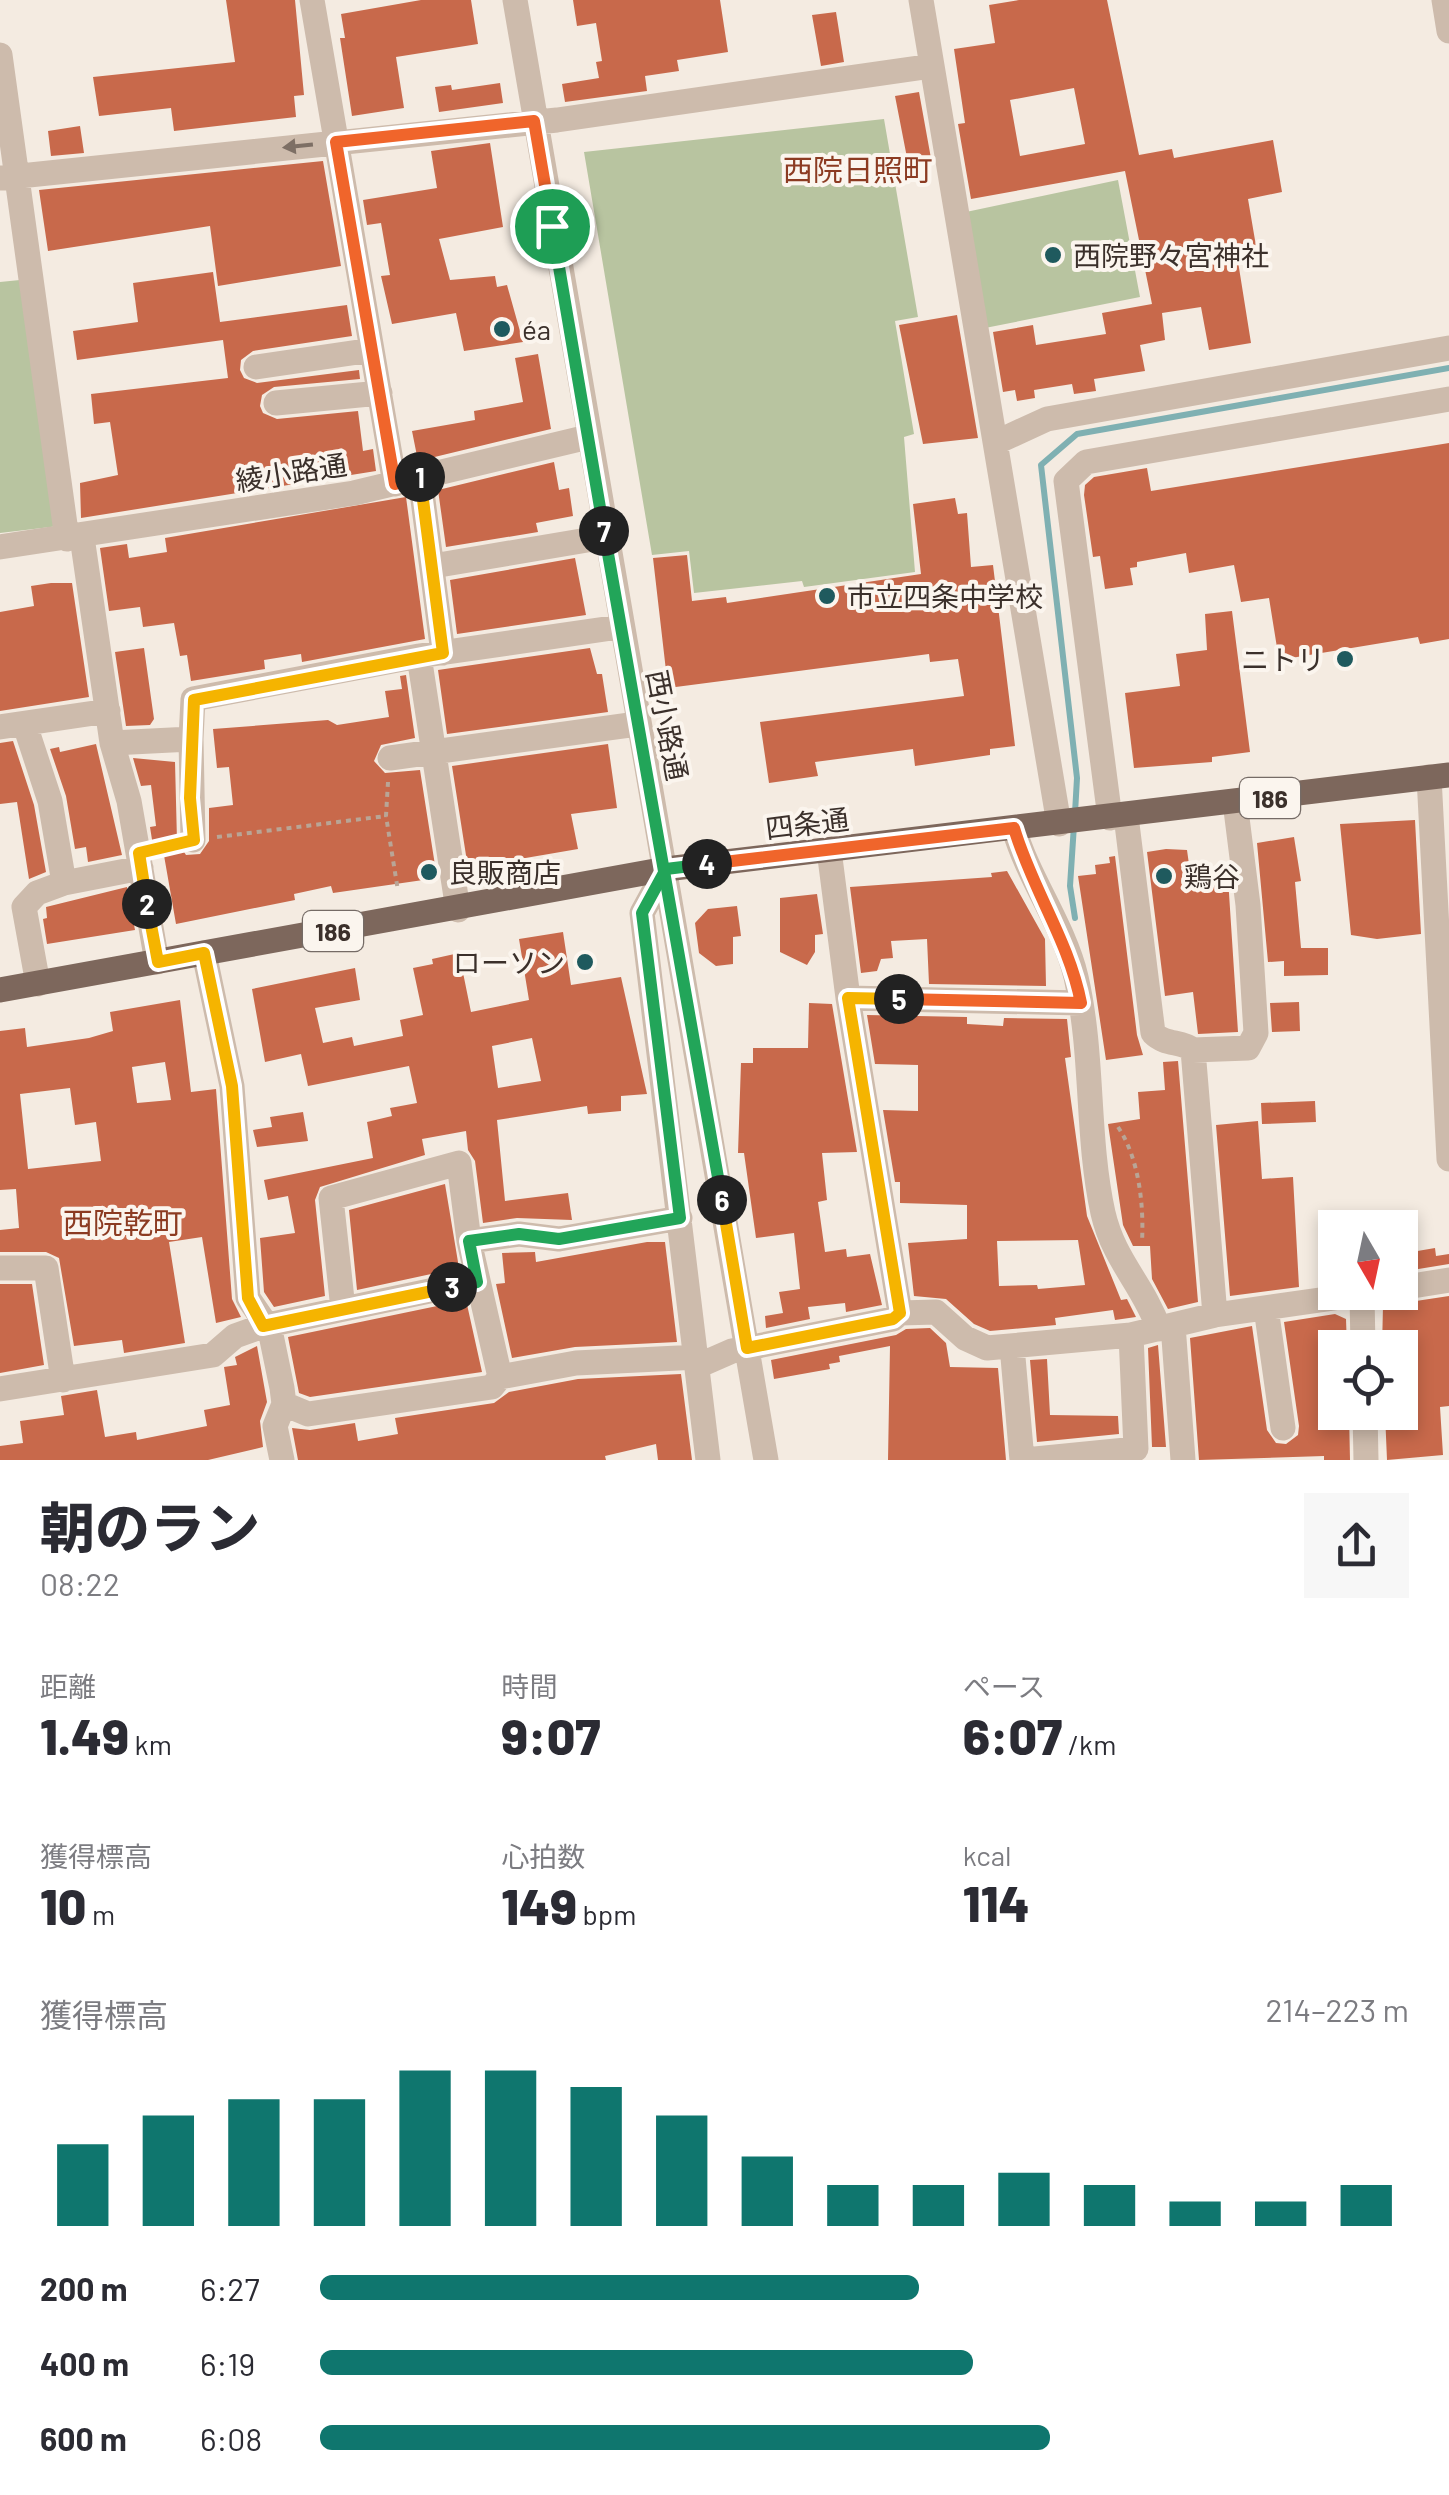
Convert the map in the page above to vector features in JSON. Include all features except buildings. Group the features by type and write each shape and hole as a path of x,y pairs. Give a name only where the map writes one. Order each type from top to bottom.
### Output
{"main road":[{"name":"四条通","path":"0,990 458,910 666,869 1439,776"}],"street":[{"path":"312,0 380,394 433,566 434,752 458,910"},
{"name":"西小路通","path":"514,0 619,627 666,869 766,1460"},
{"path":"921,0 1062,824"},
{"path":"1444,0 1449,31"},
{"path":"0,55 8,177 112,743 130,801 158,962"},
{"path":"8,177 534,121 932,66"},
{"path":"997,442 1047,419 1449,348"},
{"path":"256,367 372,350"},
{"path":"276,403 380,394"},
{"path":"1235,802 1248,905 1256,1032 1248,1048 1193,1050 1186,1045 1162,1042 1154,1033 1109,818 1066,481 1086,462 1449,399"},
{"name":"綾小路通","path":"0,546 74,538 408,480 588,438"},
{"path":"433,566 605,538"},
{"path":"194,840 190,739 194,700 431,655 619,627"},
{"path":"64,883 50,801 12,726 108,712"},
{"path":"390,758 636,724"},
{"path":"112,743 190,739"},
{"path":"1439,776 1449,1159"},
{"path":"1014,828 1031,880 1071,960 1081,1003 1093,1096 1089,1123 1104,1216 1122,1267 1137,1279 1166,1327 1183,1460"},
{"path":"829,850 848,998 900,1313"},
{"path":"38,984 12,908 37,892 64,883 141,868"},
{"path":"666,869 642,913 700,1361 708,1460"},
{"path":"204,953 232,1086 248,1298 263,1326 270,1330 284,1404 275,1426 282,1460"},
{"path":"848,998 1081,1003"},
{"path":"1193,1050 1215,1315"},
{"path":"343,1309 331,1198 459,1162 469,1241 500,1376"},
{"path":"469,1241 519,1234 559,1239 680,1218"},
{"path":"0,1268 46,1268 63,1380"},
{"path":"1418,1285 1449,1280"},
{"path":"0,1388 214,1355 235,1336 263,1326 477,1282"},
{"path":"284,1404 308,1414 492,1387 500,1376 576,1363 700,1361 893,1319 900,1313 936,1312 987,1348 1131,1335 1215,1315 1318,1301"},
{"path":"1266,1308 1284,1428"},
{"path":"1012,1346 1023,1460 1136,1449 1131,1335"},
{"path":"1365,1430 1366,1460"}],"path":[{"path":"390,758 386,816 398,892"},
{"path":"194,840 386,816"},
{"path":"1093,1096 1127,1141 1143,1210 1137,1279"}],"green space":[{"path":"884,119 918,317 895,321 914,434 904,437 915,572 804,587 802,581 694,593 689,551 652,555 584,152"},
{"path":"1118,180 1140,297 985,328 966,212"},
{"path":"20,280 59,526 0,533 0,282"}],"waterway":[{"path":"1075,813 1077,778 1041,465 1077,434 1449,368"},
{"path":"1074,825 1070,886 1075,918"}],"place":[{"name":"西院野々宮神社","path":"1053,255"},
{"name":"éa","path":"502,329"},
{"name":"市立四条中学校","path":"827,596"},
{"name":"ニトリ","path":"1345,659"},
{"name":"良販商店","path":"429,872"},
{"name":"鶏谷","path":"1164,876"},
{"name":"ローソン","path":"585,962"}],"district":[{"name":"西院日照町","path":"858,169"},
{"name":"西院乾町","path":"123,1222"}],"route":[{"path":"552,226 534,121 336,142 395,484 420,477 443,653 194,700 190,739 194,840 139,853 158,962 204,953 232,1086 248,1298 263,1326 477,1282 469,1241 519,1234 559,1239 610,1227 680,1218 642,913 666,869 1014,828 1031,880 1071,960 1081,1003 848,998 900,1313 893,1319 747,1348 666,869 636,724 552,226"}]}
